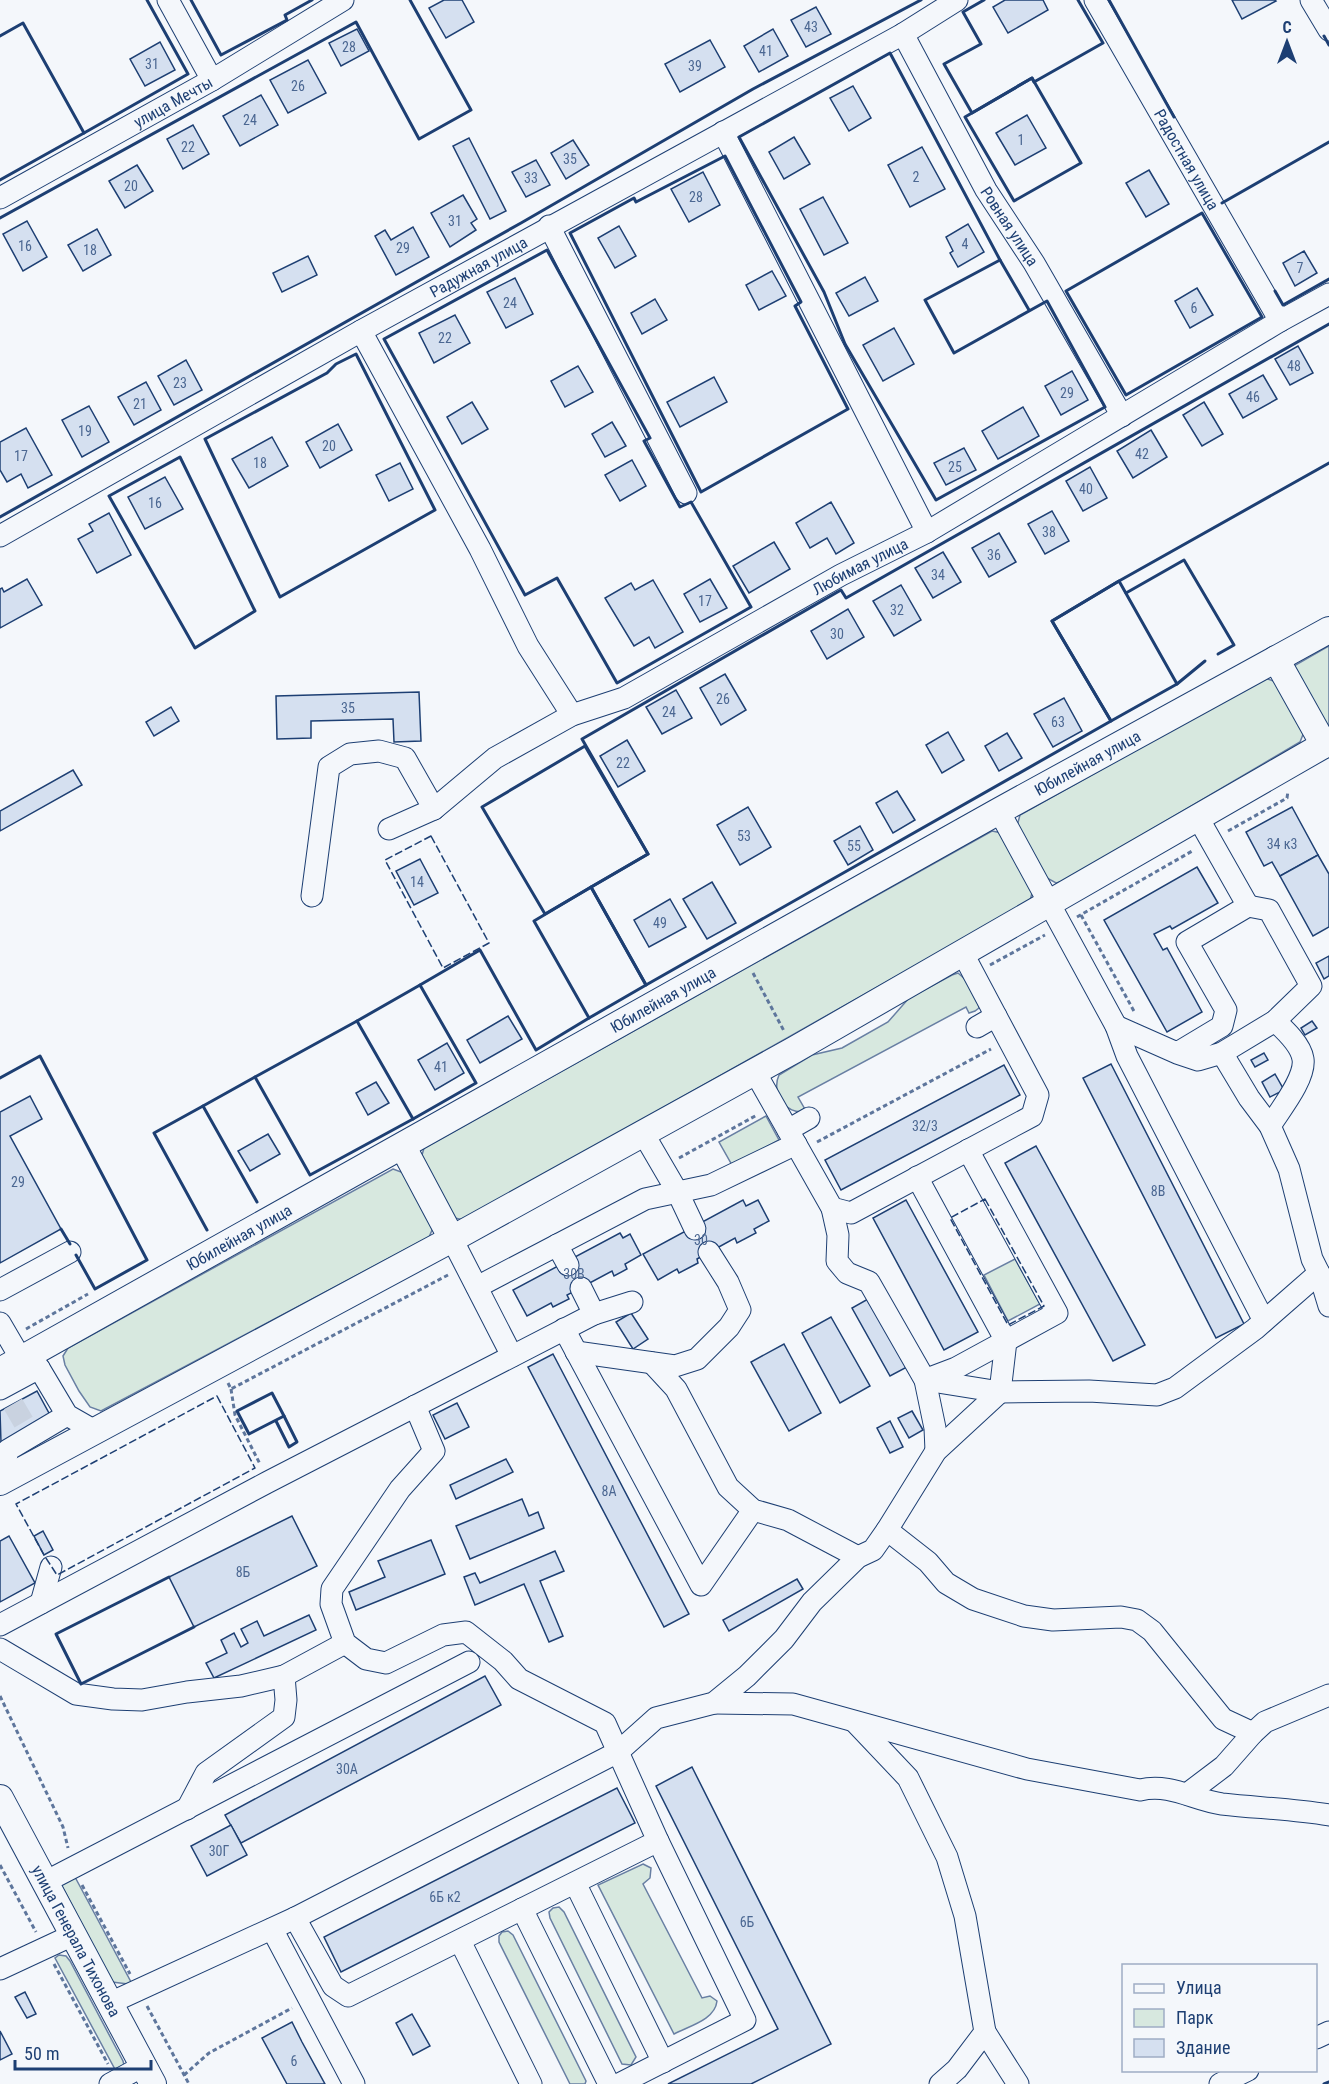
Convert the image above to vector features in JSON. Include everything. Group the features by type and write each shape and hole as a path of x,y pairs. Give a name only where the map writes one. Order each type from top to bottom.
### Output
{"main road":[{"name":"Юбилейная улица","path":"13,1380 403,1147 999,811 1329,630"},
{"path":"1,1482 452,1239 642,1133 761,1082 968,963 1050,903 1326,743 1276,659"},
{"path":"403,1147 452,1239"},
{"name":"улица Генерала Тихонова","path":"0,1798 148,2075"}],"street":[{"path":"168,0 212,80"},
{"name":"улица Мечты","path":"0,198 212,80 343,0"},
{"name":"Радужная улица","path":"0,536 549,226 903,34 957,0"},
{"name":"Радостная улица","path":"1095,0 1280,321"},
{"path":"1311,0 1329,30"},
{"name":"Ровная улица","path":"903,34 986,190 1034,263 1122,416"},
{"path":"723,132 927,532"},
{"path":"549,226 686,493"},
{"name":"Любимая улица","path":"389,829 434,809 495,758 572,715 624,698 841,575 927,532 1329,294"},
{"path":"361,331 480,549 528,646 572,715"},
{"path":"312,896 329,768 350,754 379,751 405,758 434,809"},
{"path":"999,811 1116,1026 1127,1056 1264,1321"},
{"path":"1197,816 1248,906"},
{"path":"1116,1026 1177,1053 1198,1060 1222,1053 1275,1021 1311,987 1269,910 1248,906 1187,942 1226,1010 1222,1026 1177,1053"},
{"path":"832,1208 851,1213 1032,1116 1038,1095 968,963"},
{"path":"977,1027 996,1016"},
{"path":"1270,1126 1300,1078 1304,1059 1292,1037 1275,1021"},
{"path":"1222,1053 1248,1098 1270,1126 1289,1169 1312,1259 1319,1273 1329,1306"},
{"path":"761,1082 832,1208 838,1235 837,1261 847,1273 869,1281 925,1380 935,1428 936,1451"},
{"path":"473,1279 557,1245 645,1198 711,1185 794,1142 809,1118"},
{"path":"642,1133 678,1193 695,1229"},
{"path":"925,1380 956,1368 1057,1313 968,1150"},
{"path":"714,1703 747,1676 784,1639 812,1602 858,1557 873,1550 936,1451 1000,1392 1006,1341 917,1177"},
{"path":"452,1239 512,1356"},
{"path":"557,1245 568,1265"},
{"path":"0,1290 70,1252"},
{"path":"576,1352 675,1366 697,1359 729,1327 740,1310 728,1282 709,1252"},
{"path":"925,1380 1000,1392 1089,1390 1132,1395 1157,1395 1174,1388 1264,1321 1319,1273"},
{"path":"581,1288 594,1314"},
{"path":"0,1625 268,1482 564,1329 594,1314 633,1302"},
{"path":"0,1323 13,1380 95,1431"},
{"path":"564,1329 701,1585 753,1510"},
{"path":"652,1363 676,1389 728,1486 753,1510 788,1521 858,1557"},
{"path":"415,1406 434,1450 400,1489 332,1589 331,1604 345,1643 366,1659 386,1663 443,1635 466,1632 503,1661 519,1679 605,1724 658,1841 745,2020 619,2084"},
{"path":"1,1482 8,1450 29,1432 67,1415"},
{"path":"887,1530 928,1562 945,1583 973,1599 1024,1616 1053,1620 1121,1617 1137,1620 1158,1638 1223,1719 1253,1732"},
{"path":"41,1603 51,1568"},
{"path":"0,1649 76,1694 142,1700 241,1686 284,1676 345,1643"},
{"path":"45,1882 469,1662"},
{"path":"187,1809 206,1773 284,1717 286,1700 284,1676"},
{"path":"1187,1794 1224,1766 1253,1732 1265,1722 1329,1695"},
{"path":"110,2003 296,1918 618,1752 656,1718 714,1703 793,1704 1027,1769 1140,1790 1154,1787 1220,1803 1295,1809 1329,1815"},
{"path":"855,1721 908,1778 948,1857 965,1916 985,2032 1018,2084"},
{"path":"296,1918 333,1986 348,1996 658,1841"},
{"path":"575,1883 663,2062"},
{"path":"522,1909 609,2084"},
{"path":"272,1929 354,2084"},
{"path":"0,1969 73,1935"},
{"path":"460,1941 531,2084"},
{"path":"940,2084 957,2069 985,2032"},
{"path":"1220,2084 1244,2072"},
{"path":"114,2082 148,2075"}],"path":[{"path":"968,963 1062,926 1287,798 1288,786"},
{"path":"1081,915 1135,1013"},
{"path":"752,971 786,1036"},
{"path":"794,1142 1009,1039"},
{"path":"663,1167 762,1113 754,1100 761,1082"},
{"path":"231,1389 445,1276 473,1279"},
{"path":"225,1377 231,1389 235,1415 268,1482"},
{"path":"0,1696 63,1827 72,1868"},
{"path":"0,1865 114,2082"},
{"path":"184,2075 209,2053 309,1999"}],"green space":[{"path":"1329,646 1329,725 1324,727 1292,667"},
{"path":"1265,678 1276,682 1304,732 1300,742 1064,881 1056,883 1047,878 1017,826 1020,815"},
{"path":"992,831 1002,833 1033,889 1030,901 464,1220 450,1217 420,1162 424,1148"},
{"path":"958,973 975,993 979,1008 975,1011 969,1013 966,1007 798,1097 806,1111 792,1110 782,1101 777,1088 779,1075 812,1055 842,1048 888,1022 909,998"},
{"path":"766,1116 779,1140 732,1165 719,1142"},
{"path":"393,1169 404,1173 433,1228 429,1237 101,1411 90,1407 65,1365 63,1356 68,1348"},
{"path":"1015,1259 1040,1304 1008,1321 984,1275"},
{"path":"643,1864 651,1868 650,1878 643,1884 702,1998 710,1996 717,2001 712,2013 706,2018 674,2034 598,1885"},
{"path":"75,1877 131,1982 128,1984 112,1982 61,1884"},
{"path":"559,1907 564,1912 636,2057 631,2065 622,2064 550,1918 549,1912"},
{"path":"508,1931 513,1935 586,2081 585,2084 570,2084 499,1942 502,1932"},
{"path":"59,1955 66,1956 70,1961 123,2061 124,2065 117,2073 55,1958"}],"building":[{"path":"444,0 462,0 474,22 446,38 429,8"},
{"path":"1005,0 1043,0 1048,10 1008,33 993,7"},
{"path":"1232,0 1275,0 1276,1 1242,19"},
{"path":"816,7 831,34 806,47 791,20"},
{"path":"357,29 369,51 341,66 329,43"},
{"path":"773,29 788,56 759,72 744,46"},
{"path":"710,40 725,67 680,92 665,64"},
{"path":"160,42 175,70 145,86 130,59"},
{"path":"308,60 326,93 288,113 270,80"},
{"path":"853,86 871,118 849,131 830,98"},
{"path":"261,95 278,125 240,146 223,116"},
{"path":"1027,115 1046,148 1015,165 996,133"},
{"path":"193,125 209,154 183,169 167,139"},
{"path":"794,137 810,164 784,179 769,152"},
{"path":"469,138 506,211 490,219 453,146"},
{"path":"573,140 589,165 566,179 551,153"},
{"path":"922,147 945,189 910,207 888,165"},
{"path":"536,160 550,185 526,197 512,172"},
{"path":"137,165 153,191 125,208 109,181"},
{"path":"1149,170 1169,204 1146,217 1126,183"},
{"path":"703,172 720,205 689,222 671,189"},
{"path":"463,195 477,219 471,223 476,230 450,247 431,213"},
{"path":"823,197 848,243 824,255 800,209"},
{"path":"27,221 47,257 23,271 3,234"},
{"path":"968,224 984,252 958,267 950,253 953,251 946,237"},
{"path":"619,226 636,256 615,268 598,238"},
{"path":"413,227 429,257 396,275 375,236 385,230 391,240"},
{"path":"97,229 111,255 83,271 68,245"},
{"path":"1304,251 1317,273 1295,286 1283,263"},
{"path":"308,256 317,275 282,292 273,273"},
{"path":"772,271 786,296 759,310 746,285"},
{"path":"865,277 878,301 849,316 836,293"},
{"path":"515,278 533,314 506,328 487,292"},
{"path":"1197,288 1213,315 1190,328 1175,301"},
{"path":"655,299 667,320 642,334 631,313"},
{"path":"455,315 470,343 434,363 419,333"},
{"path":"894,328 914,364 883,381 863,345"},
{"path":"1298,346 1313,373 1290,385 1275,359"},
{"path":"186,360 202,390 174,405 158,376"},
{"path":"578,366 593,392 565,407 551,381"},
{"path":"1072,371 1088,400 1061,415 1045,386"},
{"path":"1263,375 1277,399 1243,418 1229,394"},
{"path":"714,377 727,402 680,427 667,402"},
{"path":"146,382 161,410 134,425 118,397"},
{"path":"472,402 488,429 462,444 447,417"},
{"path":"1204,402 1223,434 1202,446 1183,415"},
{"path":"89,406 109,442 82,457 62,420"},
{"path":"1023,407 1039,436 998,459 982,431"},
{"path":"612,422 626,446 605,457 592,434"},
{"path":"338,424 352,450 320,468 306,442"},
{"path":"26,428 52,475 28,488 21,474 7,482 0,470 0,442"},
{"path":"1151,430 1167,457 1133,478 1117,451"},
{"path":"272,437 288,466 249,488 232,459"},
{"path":"964,448 976,470 946,485 934,463"},
{"path":"632,460 646,486 620,501 605,475"},
{"path":"400,463 413,489 389,501 376,475"},
{"path":"1090,467 1107,498 1083,511 1066,481"},
{"path":"165,477 183,509 145,529 128,497"},
{"path":"831,502 854,543 836,554 827,538 810,548 796,523"},
{"path":"1052,511 1069,541 1045,554 1028,524"},
{"path":"109,513 131,555 97,573 78,539 93,531 89,524"},
{"path":"999,533 1016,562 989,577 972,548"},
{"path":"774,542 790,569 749,593 733,566"},
{"path":"943,552 961,582 933,598 915,568"},
{"path":"27,579 42,605 0,628 0,589 2,588 4,592"},
{"path":"710,579 727,608 700,622 684,594"},
{"path":"653,580 683,632 655,648 649,637 634,646 605,598 631,583 635,590"},
{"path":"901,585 921,620 894,636 873,601"},
{"path":"848,609 864,637 827,659 811,631"},
{"path":"725,674 746,710 721,725 700,688"},
{"path":"676,690 692,718 662,734 646,707"},
{"path":"419,692 421,741 394,742 393,719 311,721 311,738 277,739 276,696"},
{"path":"1064,698 1082,731 1053,747 1034,714"},
{"path":"171,707 179,721 154,736 146,722"},
{"path":"948,732 964,760 942,773 926,745"},
{"path":"1007,733 1022,758 999,771 985,746"},
{"path":"627,740 645,771 618,787 600,756"},
{"path":"73,770 82,785 0,831 0,811"},
{"path":"897,791 915,820 893,833 876,803"},
{"path":"748,807 771,847 740,865 717,825"},
{"path":"1292,807 1318,855 1280,876 1272,862 1264,866 1246,832"},
{"path":"860,826 873,850 848,865 834,841"},
{"path":"1318,855 1329,874 1329,927 1313,936 1280,876"},
{"path":"420,859 438,893 414,905 396,871"},
{"path":"1197,867 1218,903 1172,929 1170,926 1154,934 1163,950 1167,948 1202,1012 1167,1032 1104,920"},
{"path":"712,882 736,923 707,939 683,899"},
{"path":"670,899 686,927 649,947 634,920"},
{"path":"1329,956 1329,976 1324,979 1316,963"},
{"path":"508,1016 522,1039 480,1063 467,1040"},
{"path":"1312,1021 1317,1028 1305,1035 1301,1028"},
{"path":"447,1043 464,1073 435,1090 418,1060"},
{"path":"1264,1053 1268,1060 1255,1067 1251,1060"},
{"path":"1111,1064 1244,1324 1216,1338 1083,1078"},
{"path":"1004,1065 1020,1095 841,1190 825,1160"},
{"path":"1275,1074 1284,1090 1270,1097 1262,1082"},
{"path":"376,1082 389,1103 368,1115 356,1093"},
{"path":"30,1096 42,1119 10,1136 61,1229 0,1263 0,1112"},
{"path":"268,1134 280,1154 250,1171 238,1151"},
{"path":"1036,1146 1145,1345 1113,1361 1005,1163"},
{"path":"743,1200 746,1206 758,1200 769,1221 754,1229 756,1233 737,1243 735,1238 697,1259 698,1263 679,1273 677,1269 658,1280 643,1254"},
{"path":"906,1200 978,1332 944,1350 873,1218"},
{"path":"620,1233 623,1238 630,1234 641,1255 625,1264 627,1269 614,1276 612,1271 567,1295 569,1299 553,1307 551,1303 527,1316 513,1290"},
{"path":"868,1299 907,1367 890,1376 852,1308"},
{"path":"631,1313 648,1339 633,1349 616,1322"},
{"path":"831,1317 870,1386 840,1403 802,1333"},
{"path":"784,1344 821,1413 789,1431 751,1362"},
{"path":"553,1354 689,1614 664,1627 528,1367"},
{"path":"37,1391 50,1415 1,1443 0,1411"},
{"path":"457,1403 469,1427 445,1439 433,1415"},
{"path":"912,1411 923,1430 909,1438 898,1418"},
{"path":"890,1421 903,1447 890,1453 877,1428"},
{"path":"506,1459 513,1472 456,1499 450,1485"},
{"path":"522,1499 529,1516 538,1512 544,1528 470,1559 456,1526"},
{"path":"292,1516 317,1566 194,1627 169,1577"},
{"path":"43,1531 53,1550 44,1555 34,1536"},
{"path":"9,1536 35,1583 0,1602 0,1541"},
{"path":"431,1540 445,1574 356,1610 349,1592 385,1577 378,1561"},
{"path":"555,1551 564,1571 540,1581 563,1636 549,1642 524,1584 475,1605 464,1577 475,1573 480,1583"},
{"path":"797,1579 803,1589 729,1631 723,1620"},
{"path":"309,1615 316,1630 214,1678 206,1663 227,1653 221,1640 234,1633 241,1647 248,1643 241,1629 257,1621 264,1636"},
{"path":"485,1676 501,1705 241,1843 225,1815"},
{"path":"692,1767 831,2044 751,2084 668,2084 778,2029 656,1786"},
{"path":"617,1788 635,1823 341,1972 324,1937"},
{"path":"231,1825 247,1855 207,1876 191,1846"},
{"path":"25,1992 36,2014 27,2018 15,1997"},
{"path":"412,2014 430,2046 413,2055 396,2023"},
{"path":"292,2022 325,2084 287,2084 262,2038"},
{"path":"0,2031 12,2054 0,2060"}],"tunnel":[{"path":"13,1404 27,1428"}],"fence":[{"path":"431,836 489,943 443,968 385,860 431,836"},
{"path":"985,1199 1044,1306 1008,1325 950,1218 985,1199"},
{"path":"217,1396 255,1468 57,1575 16,1504 217,1396"}],"wall":[{"path":"0,36 23,23 84,133 188,74 147,0"},
{"path":"191,0 221,55 287,20 285,15 312,0"},
{"path":"0,218 356,22 419,139 471,110 410,0"},
{"path":"0,517 521,223 753,89 921,0"},
{"path":"984,0 963,12 981,44 944,64 972,113 1032,78 1034,82 1103,43 1078,0"},
{"path":"1109,0 1174,117"},
{"path":"1324,36 1329,45"},
{"path":"890,53 1000,260 925,300 954,353 1047,301 1105,407 936,500 845,344 824,292 739,137 890,53"},
{"path":"1032,78 1081,163 1014,201 965,117 1032,78"},
{"path":"0,180 84,133"},
{"path":"1222,203 1329,142"},
{"path":"725,156 801,302 795,306 848,409 701,492 570,233 634,198 636,202 725,156"},
{"path":"1202,213 1262,317 1126,395 1066,291 1202,213"},
{"path":"547,250 650,438 644,441 680,507 691,502 751,607 617,683 557,578 525,595 384,339 547,250"},
{"path":"1000,260 1029,310"},
{"path":"1275,291 1283,305 1329,279"},
{"path":"1329,324 846,598 841,590 582,739 648,854 591,887 646,985 1111,721 1052,621 1329,463"},
{"path":"356,354 435,510 280,597 205,439 327,373 336,364 356,354"},
{"path":"180,457 255,611 195,648 109,496 180,457"},
{"path":"1126,593 1184,560 1234,645 1218,654"},
{"path":"1119,581 1177,684 1111,721 1052,621 1119,581"},
{"path":"1177,684 1205,661"},
{"path":"585,746 648,854 545,914 482,807 585,746"},
{"path":"591,887 646,985 589,1018 534,921 591,887"},
{"path":"420,985 480,950 536,1050 589,1018"},
{"path":"420,985 476,1083 413,1119 357,1021 420,985"},
{"path":"357,1021 255,1077 310,1175 413,1119"},
{"path":"0,1078 40,1056 147,1260 95,1289 76,1255"},
{"path":"203,1106 255,1077"},
{"path":"207,1230 154,1133 203,1106 257,1202"},
{"path":"61,1229 70,1244"},
{"path":"272,1393 284,1416 249,1434 237,1411 272,1393"},
{"path":"276,1421 289,1447 297,1442 284,1416"},
{"path":"169,1577 56,1634 81,1684 194,1627"},
{"path":"1324,2084 1329,2082"}]}
